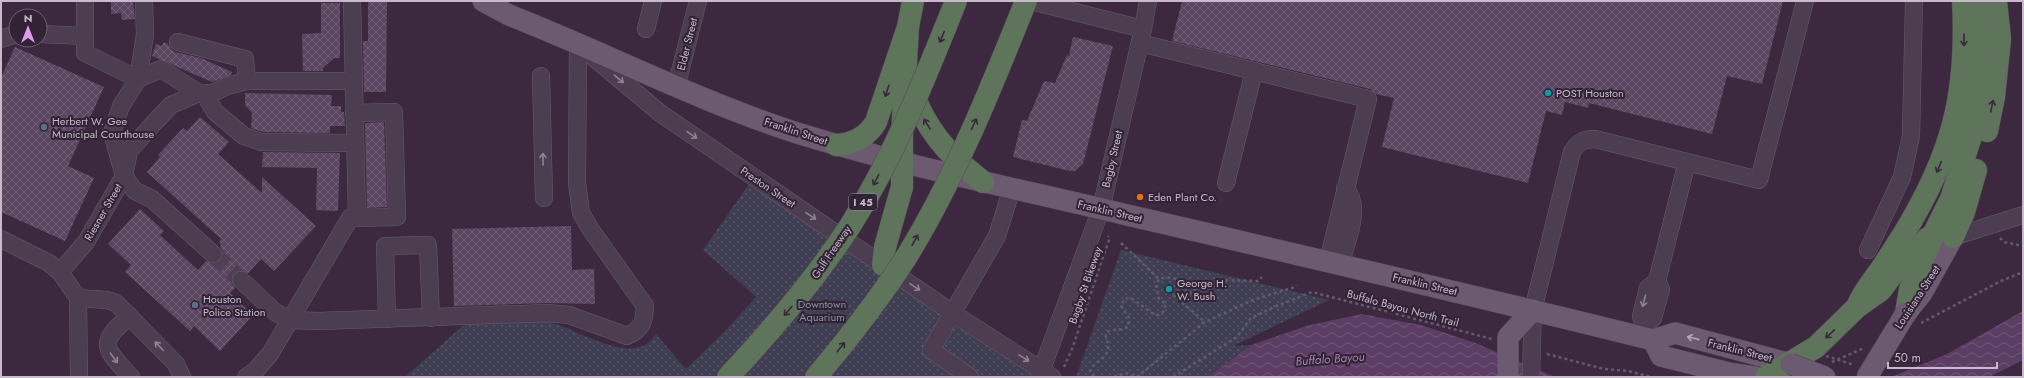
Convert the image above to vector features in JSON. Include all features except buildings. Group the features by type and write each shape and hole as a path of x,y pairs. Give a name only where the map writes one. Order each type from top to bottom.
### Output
{"highway":[{"path":"883,265 884,247 902,187 901,163 905,55 913,1"},
{"name":"Gulf Freeway","path":"728,377 798,299 850,225 897,140 918,95 956,1"},
{"path":"816,377 878,298 907,255 933,210 984,104 1026,1"},
{"path":"1766,377 1790,364 1816,347 1859,301 1883,266 1926,195 1945,152 1954,123 1960,92 1964,37 1963,1"},
{"path":"1906,313 1910,289 1928,270 1944,234 1951,200 1974,127 1982,66 1984,1"},
{"path":"1859,301 1881,290 1895,271 1944,234 1964,212 1994,97 2000,39 1996,1"},
{"path":"836,145 860,138 867,134 876,122 908,27"},
{"path":"905,55 909,85 919,111 937,139 957,161 983,182"}],"main road":[{"name":"Preston Street","path":"483,1 508,16 578,45"},
{"name":"Franklin Street","path":"578,45 676,87 752,117 836,145 901,163 1533,310 1646,334 1675,334 1790,364 1825,377"},
{"path":"1508,377 1503,341 1533,310"},
{"name":"Louisiana Street","path":"1861,372 1906,313"},
{"name":"Franklin Street","path":"1646,334 1661,356 1755,377"}],"street":[{"path":"84,1 85,53 138,79 161,69 201,93 216,112 244,136 261,142 355,143"},
{"path":"138,79 145,35 144,1"},
{"path":"352,1 357,218"},
{"path":"646,29 653,1"},
{"name":"Elder Street","path":"676,87 696,1"},
{"path":"1031,1 1254,71 1368,99 1339,211 1340,215 1334,263"},
{"name":"Bagby Street","path":"1049,372 1090,235 1101,209 1142,36 1148,1"},
{"path":"1142,36 1156,11 1158,1"},
{"path":"1531,377 1533,310 1572,152 1578,144 1586,139 1595,139 1759,180 1804,1"},
{"path":"1868,250 1902,176 1911,136 1913,120 1914,1"},
{"path":"48,34 85,36"},
{"path":"178,42 245,58 247,82"},
{"path":"241,280 275,312 290,320 431,318 548,313 569,315 627,336 638,330 644,319 645,306 591,230 581,213 577,183 578,45"},
{"name":"Preston Street","path":"578,45 660,113 954,314 1049,372"},
{"path":"1226,183 1254,71"},
{"path":"542,76 544,198"},
{"name":"Riesner Street","path":"60,272 86,242 124,176 112,133 121,106 138,79"},
{"path":"213,254 152,199 135,190 124,176 129,151 170,105 201,93 213,93 227,86 247,82 354,82"},
{"path":"246,377 256,370 270,354 350,218 397,217 394,112 354,113"},
{"path":"1646,334 1640,316 1648,288 1657,281 1686,162"},
{"path":"970,377 931,350 954,314 997,236 1012,188"},
{"path":"1944,234 2023,215"},
{"path":"1,239 44,259 60,272 78,298 79,377"},
{"path":"387,319 385,246 428,245 431,318"},
{"path":"78,298 108,300 116,303 176,364 182,377"},
{"path":"130,316 111,333 107,341 107,346 114,359 131,377"}],"path":[{"name":"Bagby St Bikeway","path":"1049,372 1072,349 1109,240 1101,209"},
{"path":"1121,243 1159,279"},
{"path":"2010,243 2023,246"},
{"path":"1094,377 1090,371 1092,366 1104,358 1107,353 1109,344 1106,333 1112,329 1123,330 1128,327 1130,323 1129,318 1122,306 1124,299 1131,298 1152,313 1158,315 1164,312 1166,304 1160,299 1157,293 1156,286 1159,279 1165,277 1173,278 1179,281 1183,284 1186,293 1189,294 1203,282 1213,285 1225,280 1258,282 1262,277"},
{"path":"1114,377 1126,373 1137,377 1205,322 1253,300 1295,287 1296,285"},
{"name":"Buffalo Bayou North Trail","path":"1172,377 1237,337 1251,318 1312,292 1503,341"},
{"path":"1173,295 1205,322"},
{"path":"1544,353 1604,369 1628,371 1650,377"},
{"path":"1826,356 1850,363 1861,372"}],"green space":[{"name":"Downtown Aquarium","path":"751,181 1032,371 1028,377 405,377 466,323 515,320 534,320 555,324 597,341 624,348 637,348 648,343 656,334 686,369 725,331 756,297 703,250"},
{"path":"1121,250 1329,300 1233,346 1251,345 1208,377 1076,377"}],"water":[{"path":"2023,311 2023,360 1989,377 1891,377 1947,354"},
{"name":"Buffalo Bayou","path":"1361,314 1421,325 1473,342 1555,377 1208,377 1251,345 1306,326"}],"tunnel":[{"path":"213,254 241,280"}],"place":[{"name":"POST Houston","path":"1548,93"},
{"name":"Herbert W. Gee Municipal Courthouse","path":"44,127"},
{"name":"Eden Plant Co.","path":"1140,197"},
{"name":"George H. W. Bush","path":"1169,289"},
{"name":"Houston Police Station","path":"195,305"}]}
